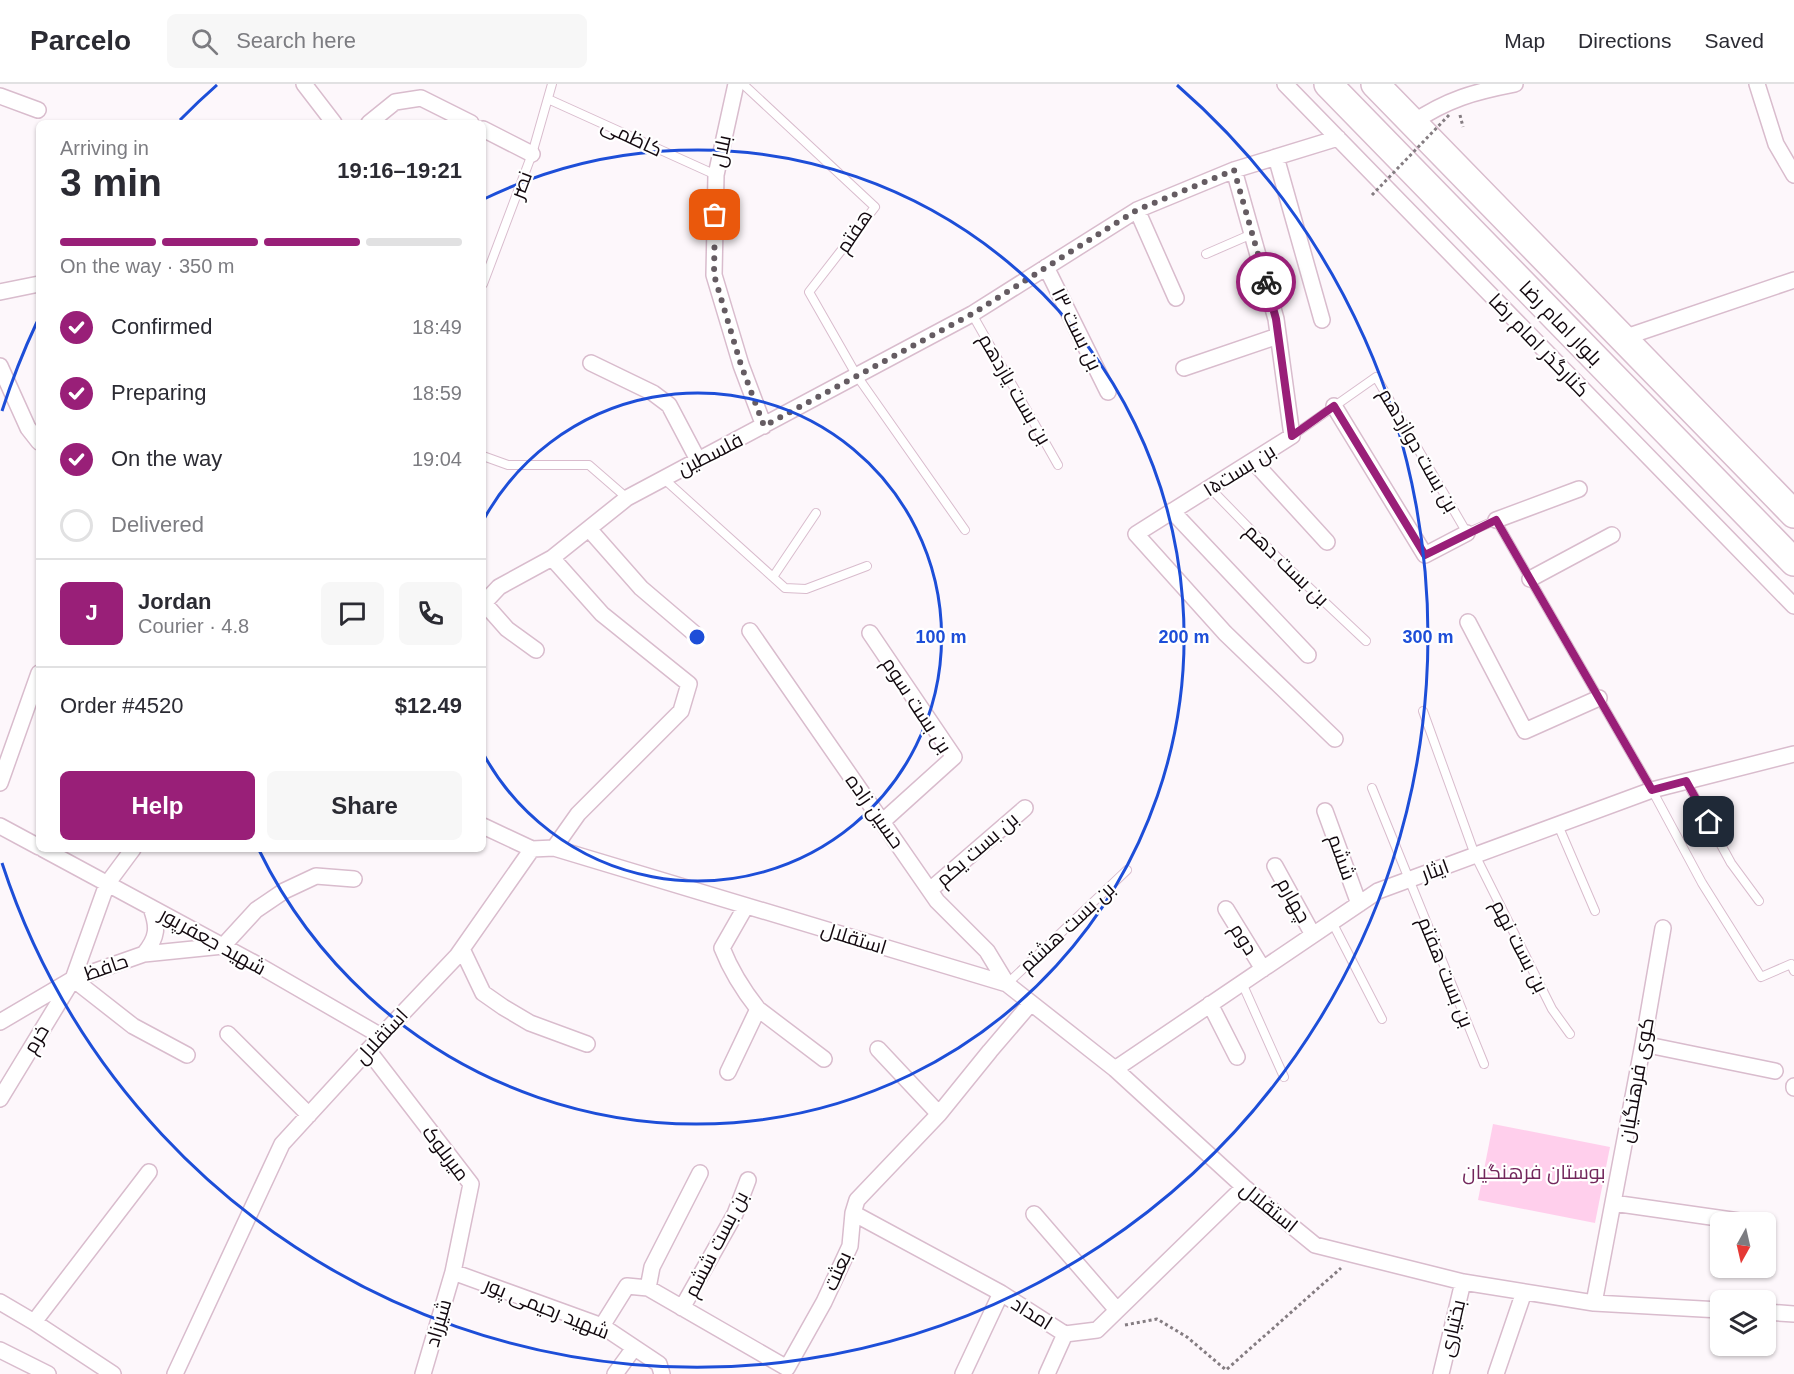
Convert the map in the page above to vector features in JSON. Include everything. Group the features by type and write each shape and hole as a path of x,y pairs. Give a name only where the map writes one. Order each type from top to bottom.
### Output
{"highway":[{"name":"بلوار امام رضا","path":"1328,84 1617,402 1752,541 1794,562"},
{"name":"بلوار امام رضا","path":"1376,84 1794,514"}],"street":[{"path":"304,84 332,120"},
{"name":"بلال","path":"736,84 716,175 714,275 741,365 764,426"},
{"name":"کنارگذر امام رضا","path":"1285,84 1338,138 1617,402"},
{"path":"1412,123 1435,108 1457,98 1515,84"},
{"path":"1757,84 1776,144 1794,175"},
{"path":"0,96 38,110"},
{"path":"373,120 395,102 421,98 465,120"},
{"path":"486,131 532,154"},
{"name":"فلسطین","path":"486,601 499,587 552,558 627,498 972,314 1137,210 1234,170 1338,138"},
{"path":"1276,157 1322,320"},
{"name":"بن بست۱۵","path":"1234,170 1276,319 1292,436 1136,534 1225,633 1335,739"},
{"path":"1137,210 1176,298"},
{"name":"بن بست ۱۳","path":"1046,267 1108,392"},
{"path":"1623,338 1794,280"},
{"path":"0,292 36,285"},
{"path":"1184,368 1278,336"},
{"path":"591,363 653,393 669,405 698,460"},
{"path":"0,366 34,427"},
{"path":"1334,406 1425,555 1467,534"},
{"path":"1253,461 1327,542"},
{"path":"1496,520 1580,489"},
{"path":"1172,512 1308,655"},
{"path":"589,529 641,588 695,634"},
{"path":"1530,579 1612,535"},
{"path":"1752,541 1794,606"},
{"path":"552,558 602,614 688,684 681,711 578,814 554,848"},
{"path":"486,607 507,629 536,650"},
{"path":"1468,622 1525,731 1599,698"},
{"name":"حسین زاده","path":"750,631 937,901 987,951 1007,984"},
{"name":"بن بست سوم","path":"870,633 954,757 882,822"},
{"path":"0,783 36,681"},
{"name":"ایثار","path":"1115,1069 1378,891 1652,790 1794,754"},
{"name":"بن بست یکم","path":"930,890 1025,808"},
{"name":"ششم","path":"1325,811 1359,904"},
{"path":"0,826 36,845"},
{"path":"486,827 532,849"},
{"name":"استقلال","path":"175,1374 282,1144 462,949 532,849 554,848 1007,984 1115,1069 1244,1187 1315,1245 1463,1282 1524,1292 1594,1303 1710,1309"},
{"name":"شهید جعفرپور","path":"48,852 223,946 381,1036"},
{"name":"خرم","path":"0,1099 73,979 107,884 131,852"},
{"name":"چهارم","path":"1275,866 1313,935"},
{"path":"223,946 256,910 284,891 316,876 354,879"},
{"path":"746,906 722,948 728,964 742,990 758,1009 824,1059"},
{"path":"144,954 151,945 156,932 156,921 151,908"},
{"name":"دوم","path":"1226,909 1263,969"},
{"name":"کوی فرهنگیان","path":"1594,1303 1663,928"},
{"name":"حافظ","path":"0,1022 73,979 144,954 223,946"},
{"path":"462,949 483,993 530,1023 587,1044"},
{"path":"73,979 133,1026 187,1055"},
{"name":"بعثت","path":"648,1288 787,1368 824,1302 850,1246 852,1213 857,1200 939,1114 1031,1003"},
{"path":"1210,1005 1237,1057"},
{"path":"728,1072 758,1009"},
{"path":"228,1034 309,1115"},
{"path":"1643,1044 1775,1071"},
{"path":"878,1049 939,1114"},
{"name":"میربلوک","path":"368,1050 471,1184 453,1272"},
{"path":"34,1322 149,1172"},
{"path":"602,1326 627,1286 648,1288 652,1267 700,1173"},
{"name":"بن بست ششم","path":"682,1308 735,1214 748,1180"},
{"path":"1097,1330 1244,1187"},
{"path":"1613,1203 1710,1217"},
{"name":"امداد","path":"852,1213 1001,1293 1065,1334 1097,1330"},
{"path":"1034,1214 1117,1310"},
{"name":"شهید رحیمی پور","path":"453,1272 602,1326 659,1364 662,1374"},
{"name":"شیرزاد","path":"423,1374 453,1272"},
{"name":"بختیاری","path":"1441,1374 1463,1282"},
{"path":"1496,1374 1524,1292"},
{"path":"963,1374 1001,1293"},
{"path":"0,1302 113,1374"},
{"path":"1776,1313 1794,1314"},
{"path":"1047,1374 1065,1334"},
{"path":"615,1374 634,1348"},
{"path":"0,1350 48,1374"}],"lane":[{"name":"نصر","path":"486,276 532,154 552,84"},
{"name":"هفتم","path":"743,84 875,207 809,292 857,376"},
{"name":"کاظمی","path":"548,99 716,175"},
{"path":"1206,254 1252,234"},
{"name":"بن بست یازدهم","path":"972,314 1058,465"},
{"path":"857,376 965,530"},
{"name":"بن بست دوازدهم","path":"1292,436 1376,377 1467,534 1496,520"},
{"path":"486,457 508,465 589,465 627,498"},
{"path":"663,478 785,588 806,589 867,566"},
{"name":"بن بست دهم","path":"1210,488 1282,562 1366,641"},
{"path":"773,577 816,513"},
{"path":"1496,520 1652,790 1702,883 1761,977 1791,964 1794,971"},
{"path":"1423,711 1475,855"},
{"path":"1686,781 1731,863 1759,901"},
{"path":"1372,788 1409,879"},
{"path":"1558,825 1595,911"},
{"name":"بن بست نهم","path":"1475,855 1552,1009 1570,1034"},
{"name":"بن بست هشتم","path":"1007,984 1127,870"},
{"name":"بن بست هفتم","path":"1409,879 1484,1064"},
{"path":"1332,922 1382,1019"},
{"path":"1242,982 1284,1077"}],"path":[{"path":"1372,195 1450,114 1463,127"},
{"path":"1097,1330 1157,1319 1187,1337 1226,1370 1356,1255"}],"green space":[{"name":"بوستان فرهنگیان","path":"1493,1124 1610,1147 1595,1223 1478,1200"}],"way so far":[{"path":"715,215 714,275 741,365 764,426 972,314 1137,210 1234,170 1266,282"}],"route":[{"path":"1266,282 1276,319 1292,436 1334,406 1425,555 1496,520 1652,790 1686,781 1709,822"}]}
